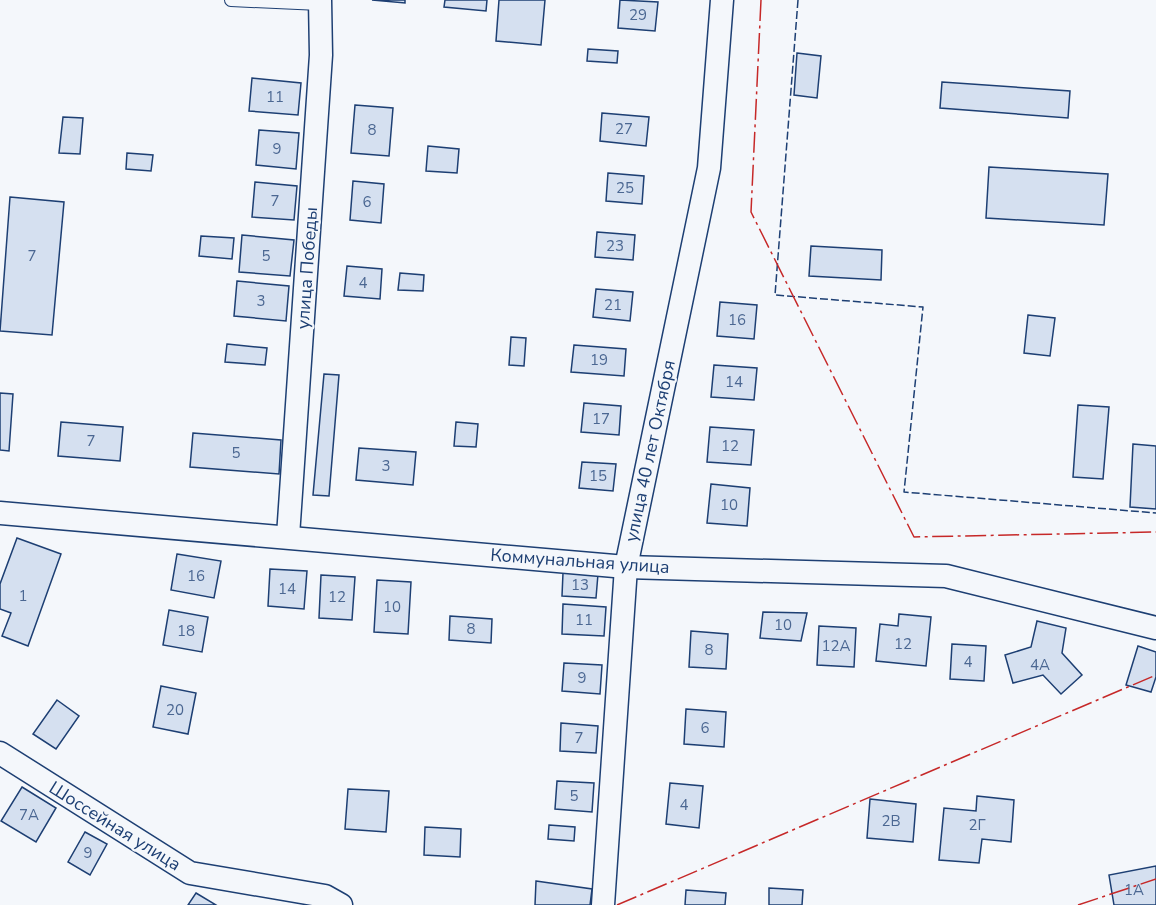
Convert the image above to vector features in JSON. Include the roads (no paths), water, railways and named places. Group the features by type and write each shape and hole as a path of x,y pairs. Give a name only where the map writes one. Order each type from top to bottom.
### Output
{"street":[{"name":"улица 40 лет Октября","path":"603,905 626,567 709,168 722,0"},
{"name":"улица Победы","path":"288,536 321,55 320,2"},
{"name":"Коммунальная улица","path":"0,513 288,536 626,567 946,576 1156,628"},
{"name":"Шоссейная улица","path":"0,753 190,873 325,896 341,905"}],"lane":[{"path":"231,0 320,2"}]}
